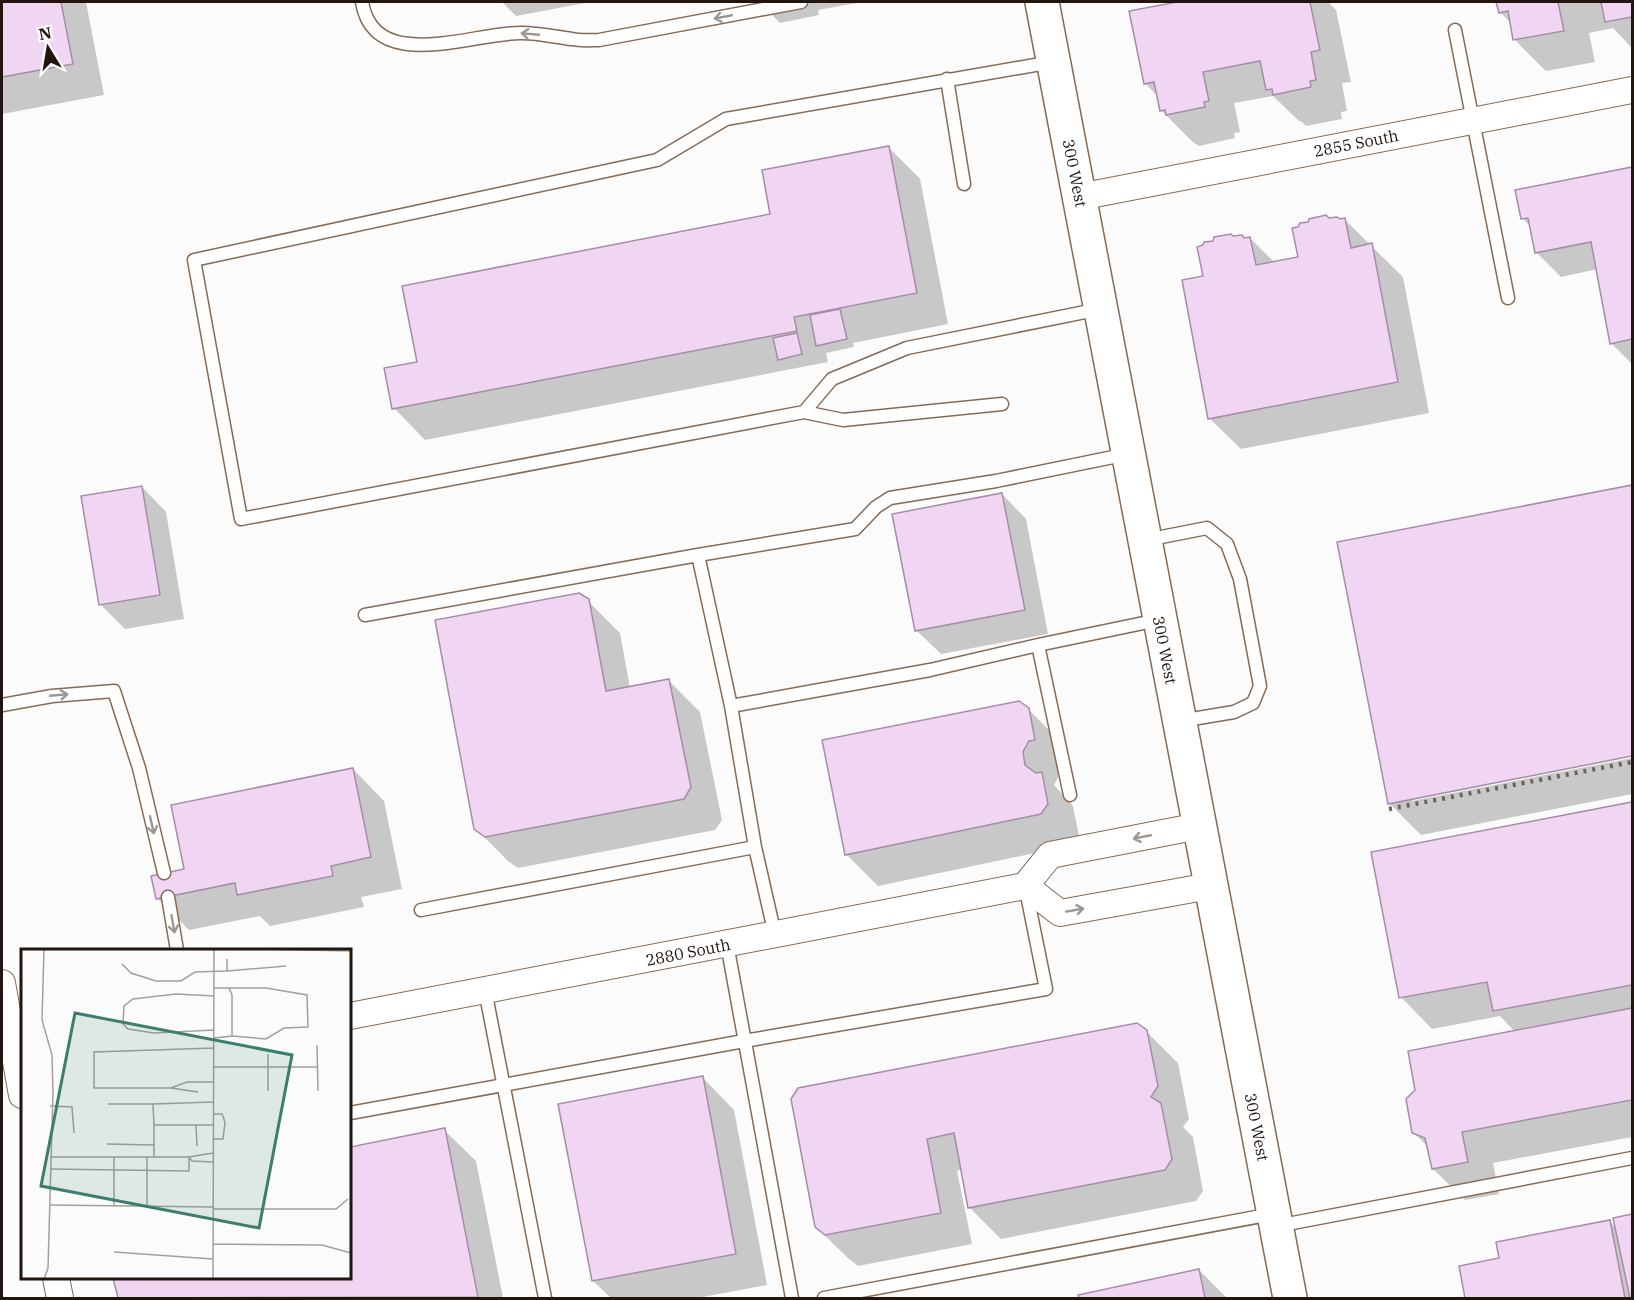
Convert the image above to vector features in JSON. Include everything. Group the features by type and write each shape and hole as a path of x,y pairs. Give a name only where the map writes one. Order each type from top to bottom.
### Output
{"main road":[{"name":"300 West","path":"1042,2 1290,1299"}],"street":[{"name":"2855 South","path":"1079,197 1632,90"},
{"path":"1199,826 1050,855 1025,886 1060,913 1210,886"},
{"name":"2880 South","path":"351,1016 1025,886"},
{"path":"2,983 21,1080"},
{"path":"56,1279 60,1299"}],"lane":[{"path":"362,2 372,28 384,37 404,44 432,44 522,33 574,40 599,40 801,2"},
{"path":"1455,30 1508,298"},
{"path":"1002,404 843,420 804,412 241,519 194,260 657,160 726,119 1053,61"},
{"path":"946,79 964,184"},
{"path":"804,412 832,379 907,348 1100,309"},
{"path":"365,615 855,529 876,507 890,498 996,481 1129,454"},
{"path":"1145,540 1207,528 1227,544 1240,579 1260,686 1253,703 1234,712 1179,722"},
{"path":"698,555 731,706 755,847 775,935"},
{"path":"731,706 930,670 1159,620"},
{"path":"1038,645 1070,795"},
{"path":"2,705 51,696 114,691 138,768 164,873"},
{"path":"421,910 755,847"},
{"path":"351,1113 1046,989 1025,886"},
{"path":"168,897 177,949"},
{"path":"727,944 792,1299"},
{"path":"485,990 545,1299"},
{"path":"824,1299 1632,1158"}],"building":[{"path":"2,2 61,2 73,64 2,77"},
{"path":"1177,2 1310,2 1320,50 1311,52 1316,80 1310,81 1311,87 1273,95 1272,89 1266,90 1260,61 1203,72 1209,101 1204,102 1205,107 1166,115 1165,110 1160,111 1154,82 1144,84 1129,11"},
{"path":"1496,2 1558,2 1564,31 1513,40 1508,11 1499,13"},
{"path":"1601,2 1632,2 1632,17 1605,22"},
{"path":"889,146 917,293 794,317 797,331 392,409 384,368 417,362 402,286 770,214 762,170"},
{"path":"1632,167 1632,339 1610,344 1591,242 1535,253 1528,218 1521,219 1515,190"},
{"path":"1326,215 1329,218 1345,218 1351,248 1372,243 1398,382 1208,419 1182,280 1203,276 1197,247 1203,245 1204,242 1213,241 1214,237 1242,235 1244,238 1250,237 1256,265 1298,257 1292,228 1298,227 1300,223 1308,222 1309,219"},
{"path":"840,309 847,339 816,346 810,315"},
{"path":"797,333 802,354 778,360 773,338"},
{"path":"1632,485 1632,756 1388,804 1337,542"},
{"path":"142,486 160,595 99,605 81,496"},
{"path":"1002,493 1025,610 915,631 892,514"},
{"path":"579,593 589,599 606,691 669,679 691,787 684,799 485,837 474,829 435,620"},
{"path":"1019,701 1029,708 1035,740 1029,741 1023,752 1025,765 1036,773 1042,772 1048,804 1041,814 845,855 822,740"},
{"path":"353,768 371,857 331,866 333,876 237,895 235,883 156,899 151,876 184,869 171,805"},
{"path":"1632,802 1632,985 1493,1011 1487,982 1399,998 1371,852"},
{"path":"1632,1008 1632,1100 1462,1132 1468,1162 1432,1169 1425,1138 1412,1133 1406,1099 1415,1090 1408,1051"},
{"path":"1137,1023 1147,1030 1158,1086 1151,1097 1161,1103 1172,1159 1165,1170 968,1208 954,1133 927,1139 941,1213 825,1235 815,1227 791,1099 798,1088"},
{"path":"703,1076 736,1254 592,1281 558,1104"},
{"path":"445,1128 478,1297 118,1298 113,1279 351,1279 351,1147"},
{"path":"1632,1214 1632,1298 1630,1298 1613,1218"},
{"path":"1610,1220 1625,1298 1465,1298 1459,1266 1499,1258 1496,1242"},
{"path":"1199,1269 1205,1298 1079,1298 1078,1295"}],"railway":[{"path":"1389,809 1632,762"}]}
